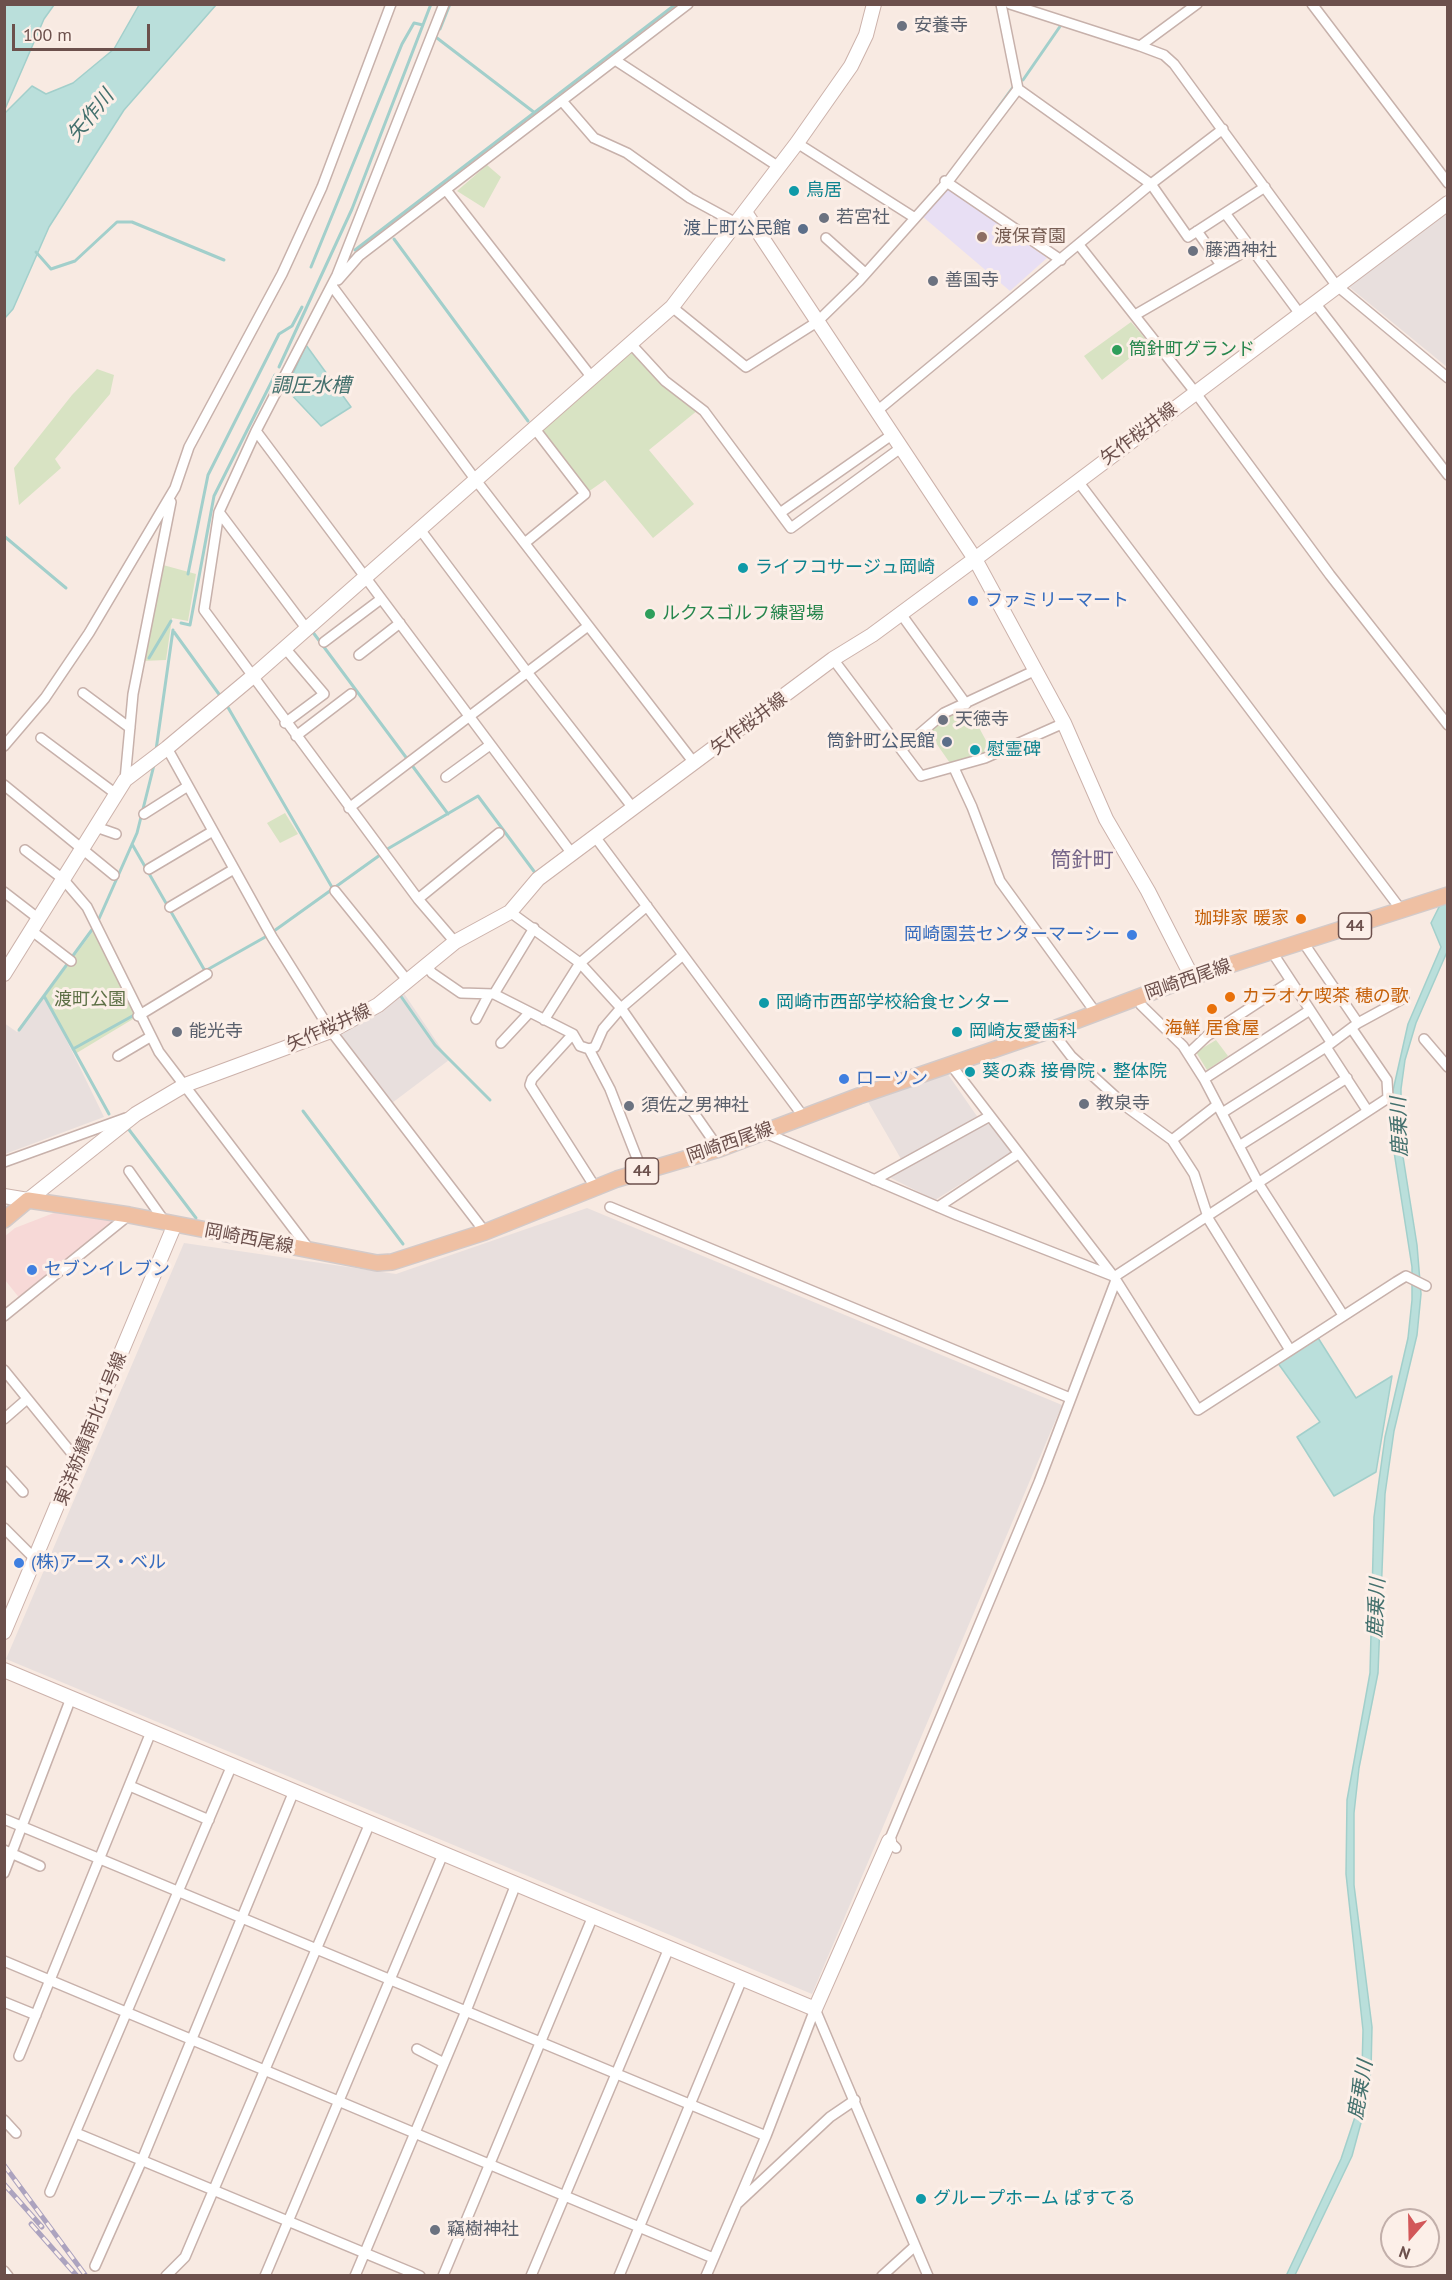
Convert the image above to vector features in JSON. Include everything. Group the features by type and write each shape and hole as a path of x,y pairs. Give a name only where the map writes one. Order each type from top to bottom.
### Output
{"main road":[{"name":"岡崎西尾線","path":"28,1200 129,1215 377,1263 392,1262 485,1232 595,1187 719,1149 804,1116 1051,1030 1192,977 1443,896"},
{"path":"4,1220 28,1200"}],"street":[{"path":"125,780 137,673 175,488 189,447 282,274 322,187 390,4"},
{"path":"444,4 332,286 256,431 219,512 204,610 349,808 418,899 455,942"},
{"path":"332,286 359,256 687,4"},
{"path":"4,974 125,780 252,677 364,576 672,308 797,143 851,66 867,35 874,4"},
{"path":"1001,4 1018,89 1151,184 1188,237 1265,187"},
{"path":"1010,4 1140,46 1164,56 1174,64 1336,285 1448,378"},
{"path":"1140,46 1197,4"},
{"path":"1312,4 1448,183"},
{"path":"615,60 779,167"},
{"path":"672,308 746,367 817,322 865,273 956,171 1018,89"},
{"path":"562,100 594,138 627,153 690,198 740,218 817,322 975,559 1065,723 1106,819 1149,891 1192,977"},
{"path":"877,411 1151,184 1223,129"},
{"path":"797,143 915,218"},
{"path":"945,181 1061,260"},
{"path":"447,190 593,379"},
{"name":"矢作桜井線","path":"28,1200 136,1114 185,1085 331,1031 378,1005 401,989 407,980 455,942 510,912 538,879 596,838 833,659 901,614 1448,203"},
{"path":"1225,213 1300,314"},
{"path":"1197,231 1221,266"},
{"path":"826,238 865,273"},
{"path":"1079,245 1195,392 1330,575 1448,725"},
{"path":"1135,315 1251,248"},
{"path":"332,286 475,479 526,542 695,764"},
{"path":"1315,303 1448,475"},
{"path":"631,344 665,381 704,411 791,528 902,447"},
{"path":"526,542 585,494 535,429"},
{"path":"256,431 573,855"},
{"path":"780,513 892,434"},
{"path":"1077,480 1402,911"},
{"path":"4,746 45,698 89,633 175,488"},
{"path":"219,512 306,628"},
{"path":"419,528 633,808"},
{"path":"324,642 381,599"},
{"path":"901,614 966,704"},
{"path":"359,655 400,623"},
{"path":"349,808 588,626"},
{"path":"284,648 324,694 285,723"},
{"path":"833,659 921,776 985,758 1065,723"},
{"path":"902,749 944,713 1036,670"},
{"path":"82,693 130,728"},
{"path":"296,736 351,694"},
{"path":"41,738 116,794"},
{"path":"446,777 490,745"},
{"path":"167,748 272,937 331,1031 485,1232"},
{"path":"954,768 972,807 1000,881 1096,1013"},
{"path":"4,785 114,875"},
{"path":"144,814 188,786"},
{"path":"96,827 116,834"},
{"path":"149,869 213,831"},
{"path":"418,899 499,833"},
{"path":"596,838 804,1116"},
{"path":"25,850 63,879 87,907 150,1037 311,1251"},
{"path":"170,908 234,869"},
{"path":"335,891 407,980"},
{"path":"4,892 71,961"},
{"path":"544,1020 580,963 647,906"},
{"path":"510,912 580,963 621,1008 719,1149"},
{"path":"476,1019 534,928"},
{"path":"706,2276 766,2136 815,2009 893,1845 1039,1482 1114,1278 1258,1181 1388,1098 1387,1080 1304,942"},
{"path":"1272,952 1310,1010 1367,1110"},
{"path":"589,1049 594,1047 603,1029 621,1008 683,955"},
{"path":"426,965 432,973 460,993 491,994 573,1034 580,1046 589,1049 610,1089 642,1171"},
{"path":"138,1016 207,974"},
{"path":"1188,1054 1207,1036 1291,981"},
{"path":"1138,997 1141,1005 1188,1054 1204,1079 1258,1181 1343,1315"},
{"path":"1172,1140 1404,998"},
{"path":"1204,1079 1310,1010"},
{"path":"501,1043 529,1013"},
{"path":"1051,1030 1071,1056 1128,1108 1172,1140 1194,1174 1209,1214 1209,1220 1290,1350"},
{"path":"573,1034 532,1079 530,1085 595,1187"},
{"path":"118,1056 150,1037"},
{"path":"1424,1039 1448,1067"},
{"path":"951,1065 1114,1278 1198,1410 1406,1276 1426,1286"},
{"path":"1239,1146 1347,1078"},
{"path":"4,1162 136,1114"},
{"path":"874,1180 990,1116"},
{"path":"762,1132 938,1207 1114,1278"},
{"path":"938,1207 1018,1154"},
{"path":"129,1171 170,1223"},
{"path":"4,1196 28,1200"},
{"path":"610,1207 1070,1398"},
{"path":"4,1316 129,1215"},
{"name":"東洋紡績南北11号線","path":"4,1632 78,1461 170,1223"},
{"path":"4,1370 78,1461"},
{"path":"4,1419 27,1399"},
{"path":"4,1472 23,1492"},
{"path":"4,1528 36,1560"},
{"path":"4,1670 815,2009 928,2276"},
{"path":"4,1873 8,1852 23,1826 71,1698"},
{"path":"19,2056 151,1732"},
{"path":"50,2192 232,1766"},
{"path":"130,1786 209,1820"},
{"path":"95,2266 142,2160 294,1791"},
{"path":"4,1819 766,2136"},
{"path":"166,2276 185,2257 370,1823"},
{"path":"8,1852 40,1866"},
{"path":"265,2276 444,1854"},
{"path":"355,2276 466,2011 516,1884"},
{"path":"443,2276 593,1916"},
{"path":"531,2276 669,1948"},
{"path":"4,1961 713,2258"},
{"path":"619,2276 742,1979"},
{"path":"4,2002 36,2015"},
{"path":"417,2049 444,2063"},
{"path":"736,2204 830,2117 855,2100"},
{"path":"4,2120 15,2133"},
{"path":"76,2133 420,2276"},
{"path":"882,2276 915,2247"},
{"path":"4,2271 8,2276"}],"shaded area":[{"name":"渡保育園","path":"946,187 1047,258 1010,291 922,216"},
{"path":"1447,213 1447,367 1348,286"},
{"path":"401,989 449,1060 388,1106 336,1028"},
{"path":"45,996 104,1117 5,1154 4,1023 17,1032"},
{"path":"947,1073 981,1122 901,1159 867,1100"},
{"path":"989,1122 1012,1152 935,1200 885,1175"},
{"path":"587,1208 1062,1405 812,1994 6,1659 184,1243 396,1274"},
{"path":"59,1211 119,1221 21,1300 5,1280 4,1237 15,1228"}],"green space":[{"path":"487,165 501,177 484,208 457,191"},
{"name":"筒針町グランド","path":"1131,322 1149,343 1102,380 1084,356"},
{"path":"631,351 698,410 649,450 694,504 653,538 605,480 588,492 541,429"},
{"path":"97,369 114,375 110,394 55,459 61,468 19,505 14,468 72,395"},
{"path":"163,565 196,574 188,621 172,618 166,660 142,661 156,579"},
{"path":"967,705 991,750 952,766 927,730 949,714"},
{"path":"285,813 298,834 280,843 267,823"},
{"name":"渡町公園","path":"96,927 138,1016 75,1054 45,996"},
{"path":"1216,1040 1228,1056 1207,1070 1196,1052"}],"water":[{"path":"5,4 54,5 44,19 5,109"},
{"name":"矢作川","path":"139,5 216,5 124,110 49,227 13,309 5,318 5,113 32,86 46,94 73,83 114,49"},
{"name":"調圧水槽","path":"306,345 351,407 321,426 286,389"},
{"name":"鹿乗川","path":"1447,891 1447,952 1416,1023 1405,1060 1401,1089 1401,1144 1417,1245 1421,1294 1417,1335 1394,1431 1385,1494 1378,1673 1359,1768 1354,1813 1354,1885 1372,2027 1371,2071 1365,2108 1352,2156 1295,2275 1286,2276 1341,2159 1356,2114 1362,2071 1363,2030 1346,1874 1347,1800 1370,1673 1374,1517 1385,1437 1408,1338 1412,1300 1412,1267 1392,1139 1392,1095 1408,1024 1441,947 1431,923"},
{"path":"1315,1333 1356,1398 1392,1376 1376,1472 1334,1496 1297,1437 1320,1422 1275,1359"}],"waterway":[{"path":"279,367 352,209 431,4"},
{"path":"440,29 450,4"},
{"path":"355,250 676,4"},
{"path":"311,267 402,44 414,23 423,25"},
{"path":"1023,80 1061,25"},
{"path":"437,38 535,113"},
{"path":"990,119 1014,86"},
{"path":"36,252 51,269 75,261 117,222 132,222 224,260"},
{"path":"394,239 528,421"},
{"path":"188,574 208,475 279,334 292,326 302,307"},
{"path":"181,623 190,625 214,496 275,375"},
{"path":"4,536 66,588"},
{"path":"149,658 171,621"},
{"path":"156,750 173,630"},
{"path":"312,631 408,760"},
{"path":"174,632 221,697"},
{"path":"226,704 333,889"},
{"path":"411,764 448,814"},
{"path":"98,921 137,833 154,765"},
{"path":"384,851 478,796 536,874"},
{"path":"132,844 205,971 267,936 380,855"},
{"path":"72,957 94,927"},
{"path":"19,1030 68,963"},
{"path":"400,995 435,1045 490,1100"},
{"path":"44,996 109,1114"},
{"path":"73,1049 136,1014"},
{"path":"303,1111 403,1244"},
{"path":"127,1127 196,1218"}],"railway":[{"path":"4,2165 86,2276"},
{"path":"4,2184 42,2227"},
{"path":"31,2224 77,2276"}],"place":[{"name":"安養寺","path":"902,26"},
{"name":"鳥居","path":"794,191"},
{"name":"若宮社","path":"824,218"},
{"name":"渡上町公民館","path":"803,229"},
{"name":"渡保育園","path":"982,237"},
{"name":"藤酒神社","path":"1193,251"},
{"name":"善国寺","path":"933,281"},
{"name":"筒針町グランド","path":"1117,350"},
{"name":"ライフコサージュ岡崎","path":"743,568"},
{"name":"ファミリーマート","path":"973,601"},
{"name":"ルクスゴルフ練習場","path":"650,614"},
{"name":"天徳寺","path":"943,720"},
{"name":"筒針町公民館","path":"947,742"},
{"name":"慰霊碑","path":"975,750"},
{"name":"珈琲家 暖家","path":"1301,919"},
{"name":"岡崎園芸センターマーシー","path":"1132,935"},
{"name":"カラオケ喫茶 穂の歌","path":"1230,997"},
{"name":"岡崎市西部学校給食センター","path":"764,1003"},
{"name":"海鮮 居食屋","path":"1212,1009"},
{"name":"能光寺","path":"177,1032"},
{"name":"岡崎友愛歯科","path":"957,1032"},
{"name":"葵の森 接骨院・整体院","path":"970,1072"},
{"name":"ローソン","path":"844,1079"},
{"name":"教泉寺","path":"1084,1104"},
{"name":"須佐之男神社","path":"629,1106"},
{"name":"セブンイレブン","path":"32,1270"},
{"name":"(株)アース・ベル","path":"19,1563"},
{"name":"グループホーム ぱすてる","path":"921,2199"},
{"name":"竊樹神社","path":"435,2230"}],"district":[{"name":"筒針町","path":"1082,861"}]}
